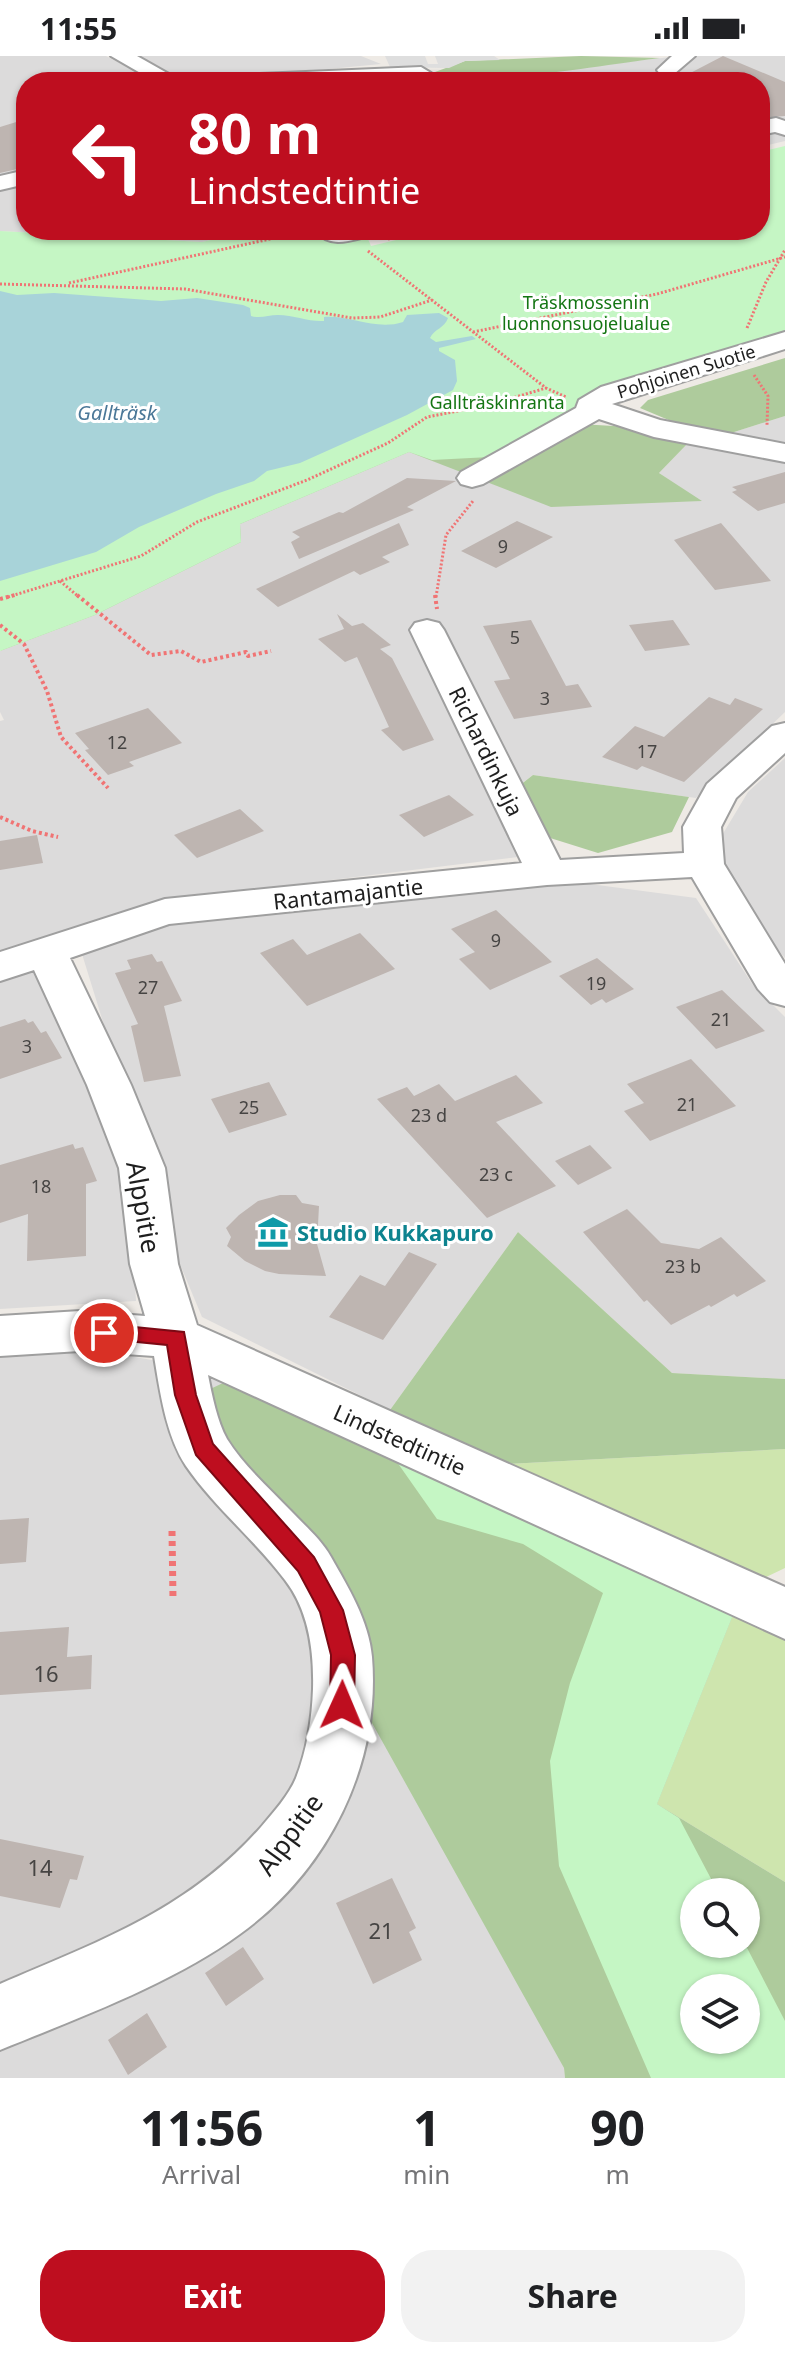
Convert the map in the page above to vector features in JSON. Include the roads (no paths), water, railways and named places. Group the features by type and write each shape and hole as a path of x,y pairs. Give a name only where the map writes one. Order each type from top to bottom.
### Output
{"street":[{"path":"121,56 152,72"},
{"path":"667,70 685,56"},
{"name":"Pohjoinen Suotie","path":"592,407 611,393 770,353"},
{"path":"476,485 592,407 654,428 785,453"},
{"name":"Richardinkuja","path":"432,624 547,873"},
{"path":"785,734 720,792 702,824 704,864 773,979 785,992"},
{"name":"Rantamajantie","path":"0,967 165,912 547,873 704,864"},
{"name":"Alppitie","path":"0,2017 142,1955 216,1913 255,1881 291,1839 320,1797 334,1755 342,1705 343,1655 331,1610 306,1564 204,1449 186,1395 176,1338 154,1264 142,1168 109,1085 46,950"},
{"name":"Lindstedtintie","path":"0,1336 80,1331 176,1338 785,1614"}],"water":[{"name":"Gallträsk","path":"0,291 17,295 54,293 161,301 197,298 243,305 250,308 251,316 255,317 284,315 324,321 324,317 334,317 383,325 403,322 407,315 439,313 448,318 430,338 436,342 472,336 476,339 439,348 455,360 457,381 453,390 407,415 300,463 267,471 254,481 139,527 96,552 0,581"}],"place":[{"name":"Studio Kukkapuro","path":"273,1232"}],"park label":[{"name":"Träskmossenin luonnonsuojelualue","path":"586,312"},
{"name":"Gallträskinranta","path":"497,402"}]}
